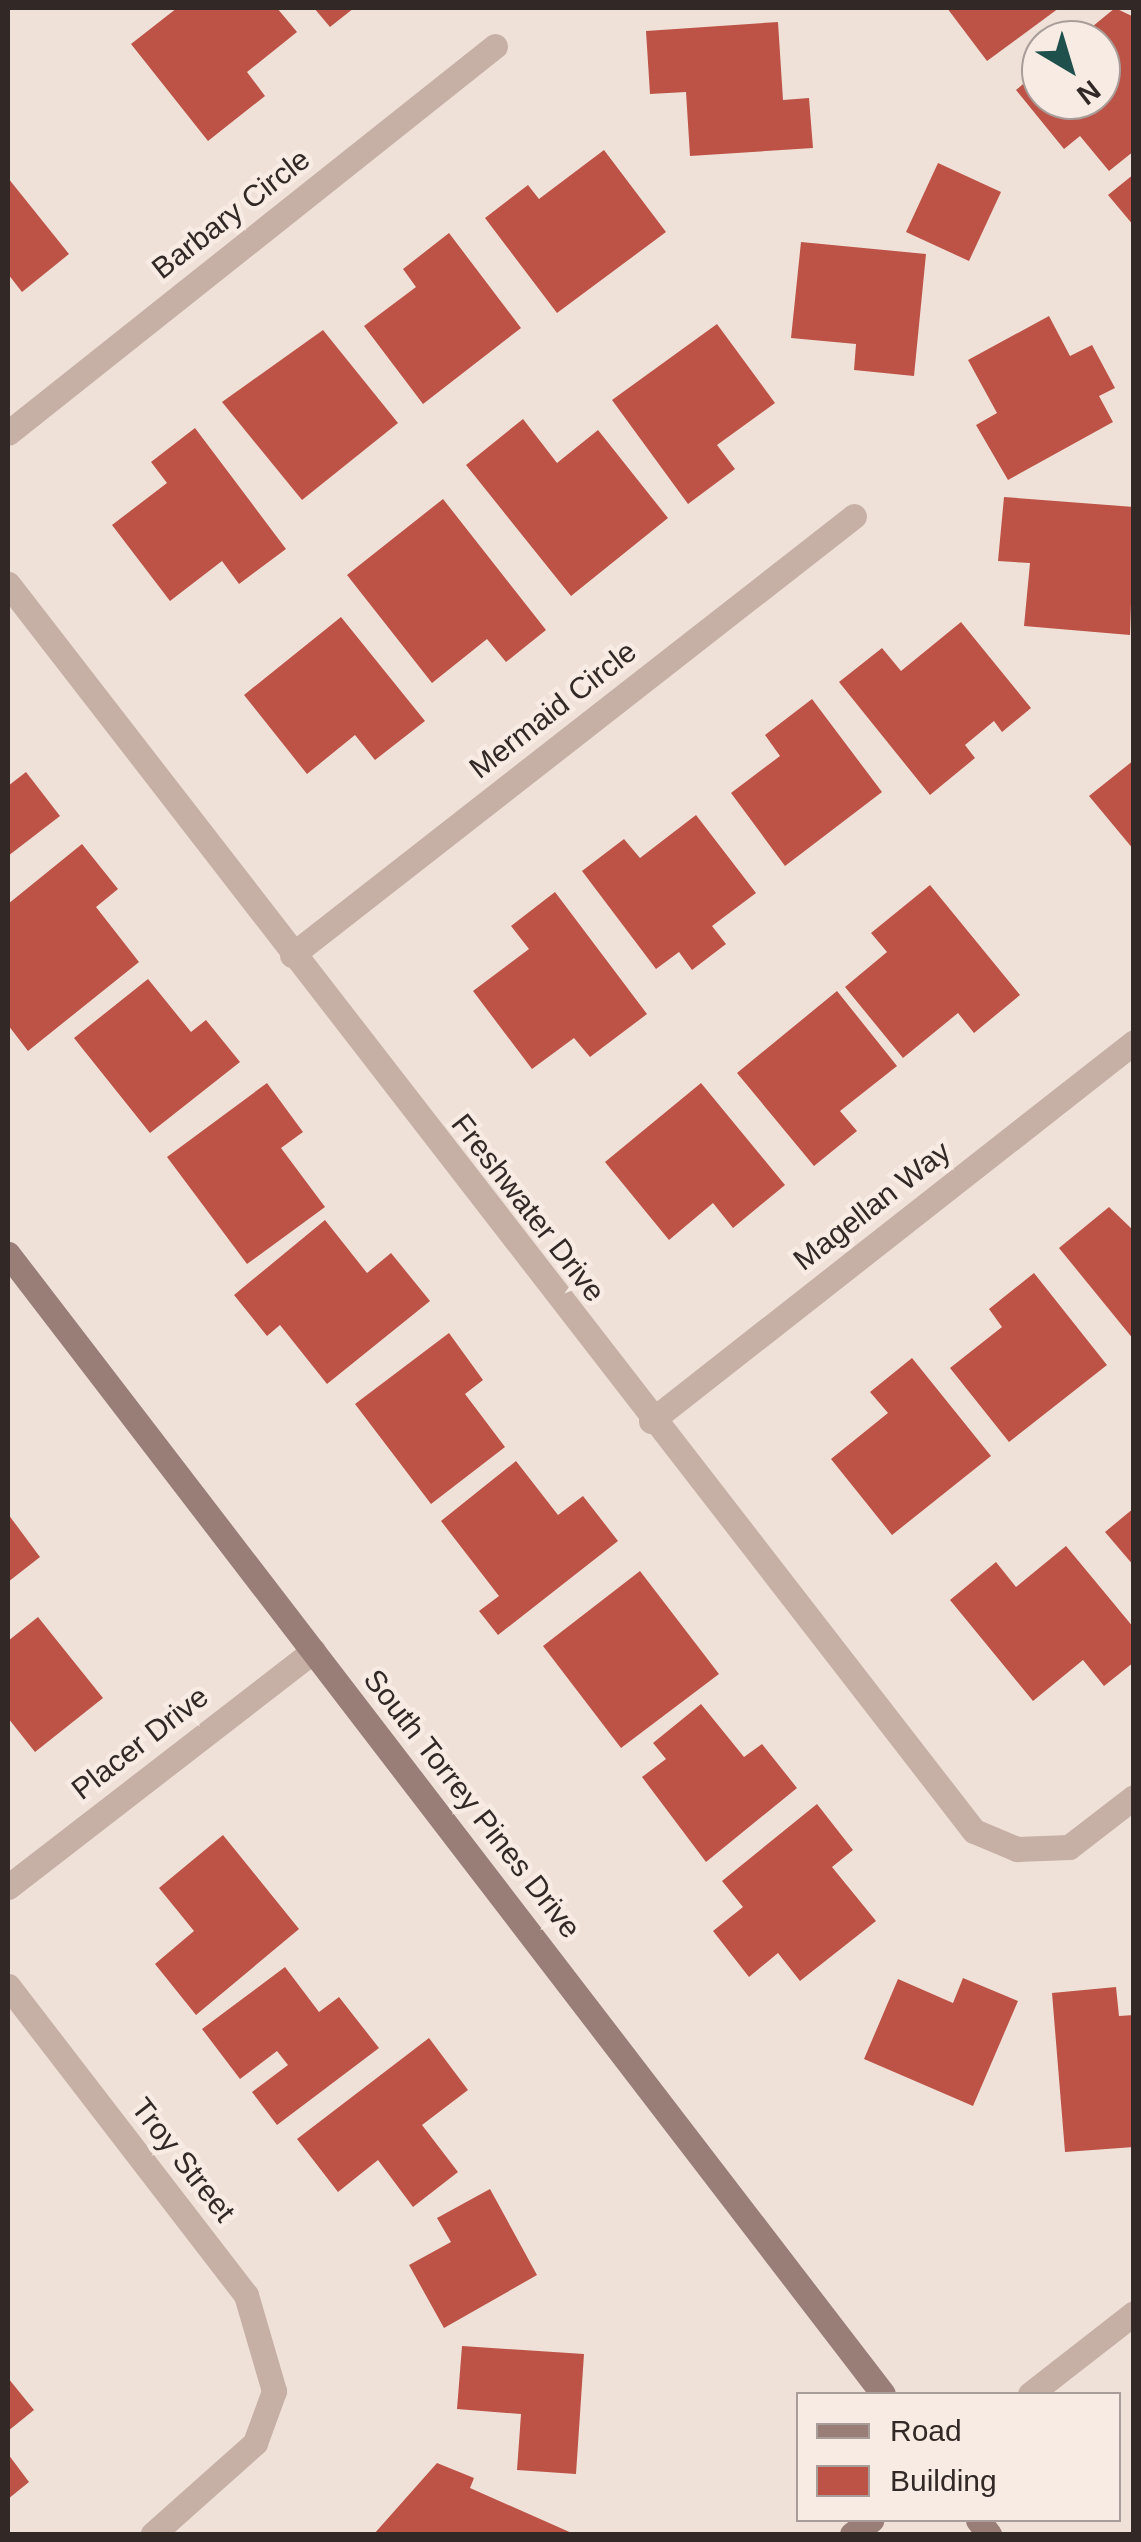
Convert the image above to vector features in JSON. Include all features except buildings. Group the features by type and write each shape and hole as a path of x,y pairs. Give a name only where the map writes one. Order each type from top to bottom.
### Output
{"main road":[{"name":"South Torrey Pines Drive","path":"8,1254 880,2392"}],"street":[{"name":"Barbary Circle","path":"8,433 495,46"},
{"name":"Mermaid Circle","path":"292,955 854,516"},
{"name":"Freshwater Drive","path":"8,584 651,1421 974,1831 1018,1850 1069,1847 1134,1797"},
{"name":"Magellan Way","path":"651,1421 1134,1042"},
{"name":"Placer Drive","path":"8,1887 313,1650"},
{"name":"Troy Street","path":"8,1986 246,2295 274,2391 255,2443 153,2534"},
{"path":"1033,2392 1134,2313"}]}
